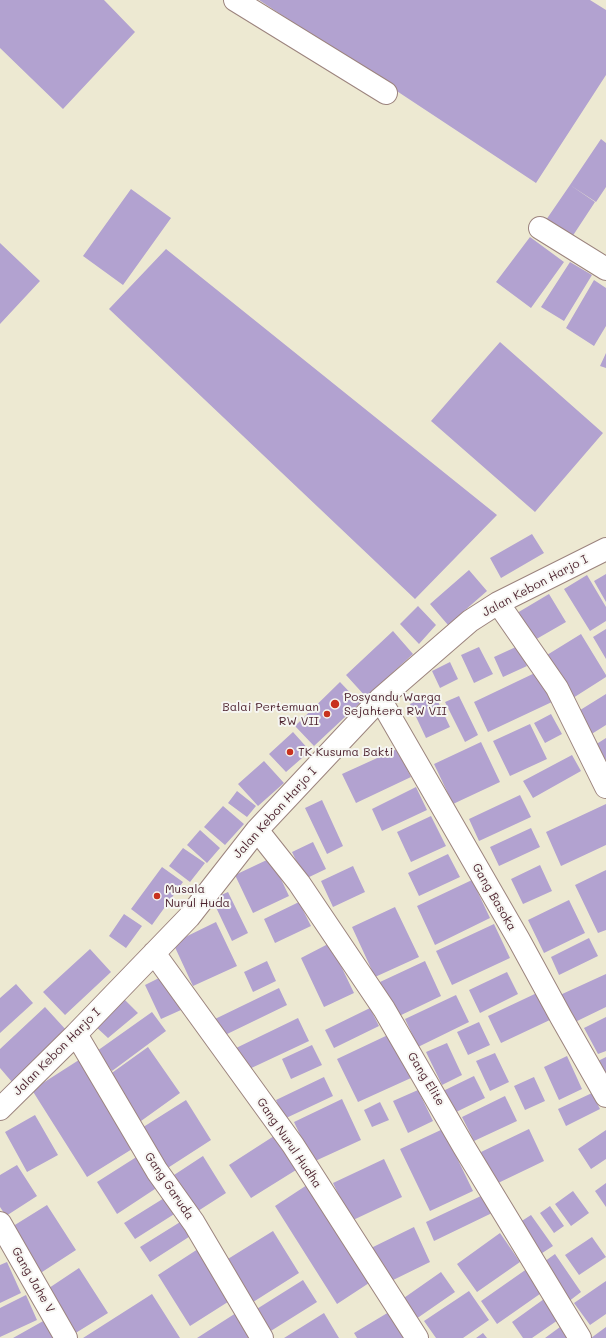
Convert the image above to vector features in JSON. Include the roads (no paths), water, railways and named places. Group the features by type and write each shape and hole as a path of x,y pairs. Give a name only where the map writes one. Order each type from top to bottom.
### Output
{"street":[{"path":"235,0 386,94"},
{"path":"540,228 606,269"},
{"name":"Jalan Kebon Harjo I","path":"3,1097 76,1034 189,917 258,830 380,699 470,621 498,603 606,549"},
{"path":"498,603 557,688 606,787"},
{"name":"Gang Basoka","path":"380,699 519,940 606,1096"},
{"name":"Gang Elite","path":"258,830 303,889 384,1008 464,1147 580,1338"},
{"name":"Gang Nurul Hudha","path":"154,953 293,1145 417,1338"},
{"name":"Gang Garuda","path":"76,1034 157,1171 194,1223 262,1338"},
{"name":"Gang Jahe V","path":"0,1223 66,1338"}],"place":[{"name":"Posyandu Warga Sejahtera RW VII","path":"335,704"},
{"name":"Balai Pertemuan RW VII","path":"327,714"},
{"name":"TK Kusuma Bakti","path":"290,752"},
{"name":"Musala Nurul Huda","path":"157,896"}]}
